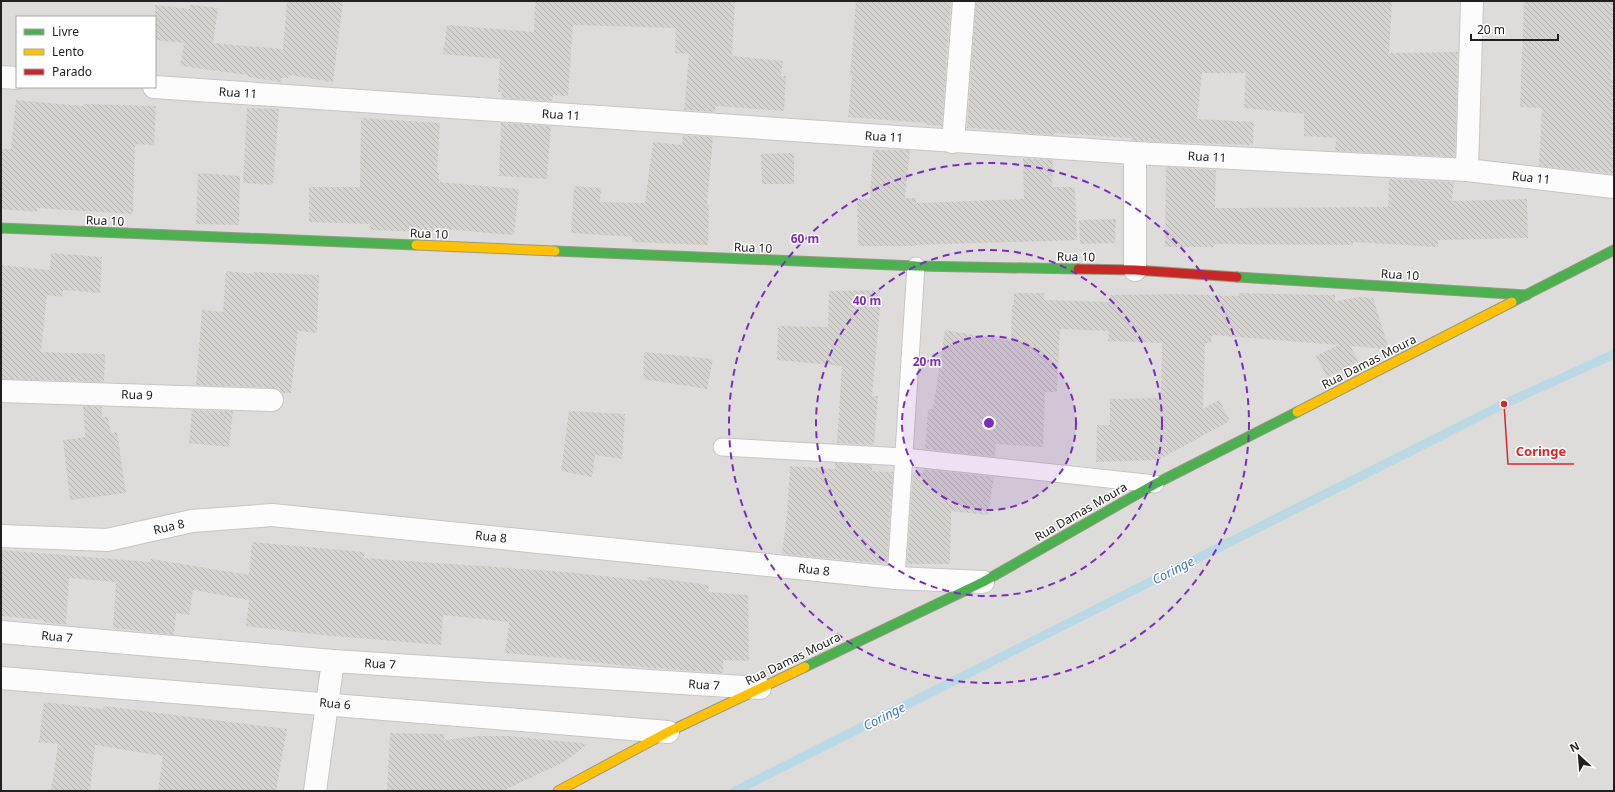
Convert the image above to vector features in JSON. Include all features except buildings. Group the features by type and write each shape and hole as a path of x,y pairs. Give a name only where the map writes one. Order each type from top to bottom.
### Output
{"street":[{"path":"953,142 964,1"},
{"path":"1467,170 1472,1"},
{"path":"1,76 16,78"},
{"name":"Rua 11","path":"156,87 953,142 1467,170 1614,187"},
{"path":"1135,153 1135,270"},
{"name":"Rua 10","path":"1,228 916,266 1135,270 1527,296"},
{"name":"Rua Damas Moura","path":"558,791 668,732 983,582 1155,484 1527,296 1614,250"},
{"name":"Rua 9","path":"1,391 272,400"},
{"name":"Rua 8","path":"1,536 107,540 192,521 272,515 896,578 983,582"},
{"name":"Rua 7","path":"1,632 333,661 760,688"},
{"path":"315,791 318,760 328,704 333,661"},
{"name":"Rua 6","path":"1,678 668,732"}],"lane":[{"path":"896,578 916,266"},
{"path":"722,447 904,457 1155,484"}],"shaded area":[{"path":"1,1 1614,1 1614,791 1,791"}],"waterway":[{"name":"Coringe","path":"735,791 1504,404 1614,354"}],"traffic: fast":[{"path":"1,228 416,245"},
{"path":"1512,302 1614,250"},
{"path":"555,251 916,266 1078,269"},
{"path":"1237,277 1527,295"},
{"path":"805,667 983,582 1155,484 1297,412"}],"traffic: slow":[{"path":"416,245 555,251"},
{"path":"1297,412 1512,302"},
{"path":"558,791 668,732 805,667"}],"traffic: jam":[{"path":"1078,269 1135,270 1237,277"}],"place":[{"name":"Coringe","path":"1504,404"}]}
